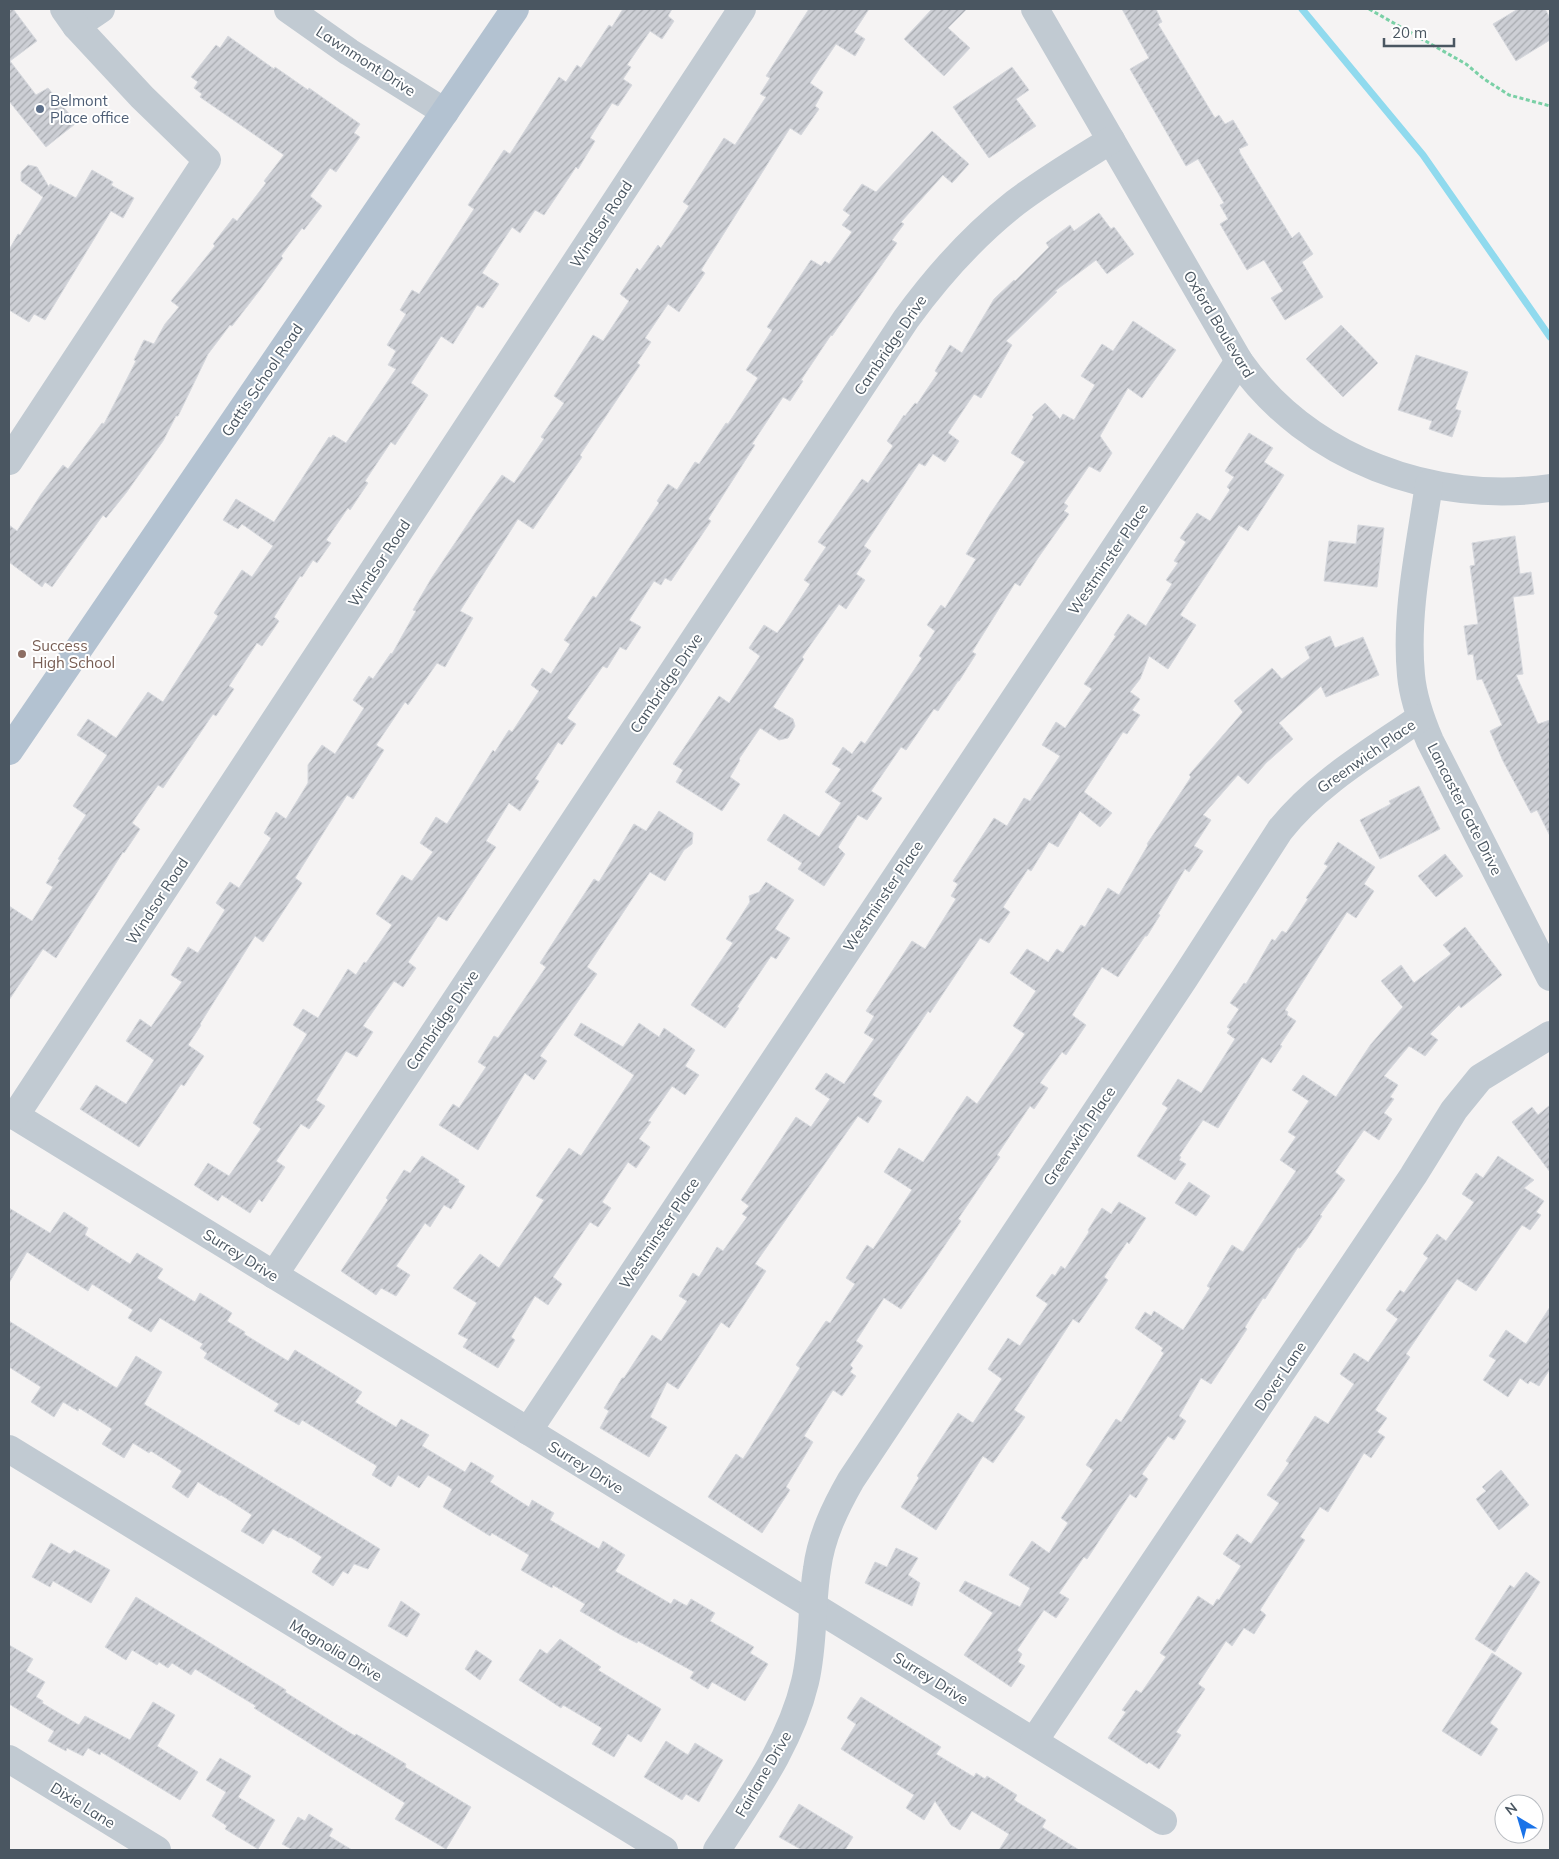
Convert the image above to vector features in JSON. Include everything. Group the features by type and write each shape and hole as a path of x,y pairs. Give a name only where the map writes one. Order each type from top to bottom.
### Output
{"main road":[{"name":"Gattis School Road","path":"9,751 515,9"}],"street":[{"path":"9,461 207,160 142,97 70,18 101,9"},
{"name":"Lawnmont Drive","path":"288,9 349,52 445,112"},
{"name":"Windsor Road","path":"12,1114 742,9"},
{"name":"Oxford Boulevard","path":"1035,9 1239,361 1250,377 1277,406 1325,442 1394,474 1429,484 1468,490 1509,492 1550,488"},
{"name":"Cambridge Drive","path":"274,1275 906,318 930,286 986,228 1017,202 1111,140"},
{"name":"Westminster Place","path":"528,1431 1239,361"},
{"name":"Lancaster Gate Drive","path":"1429,484 1412,604 1409,640 1411,677 1420,718 1550,977"},
{"name":"Greenwich Place","path":"813,1606 816,1569 820,1551 841,1497 851,1480 1280,830 1293,814 1321,787 1420,718"},
{"name":"Dover Lane","path":"1034,1741 1402,1192 1454,1110 1480,1078 1550,1035"},
{"name":"Surrey Drive","path":"12,1114 1163,1821"},
{"name":"Magnolia Drive","path":"9,1449 664,1850"},
{"name":"Fairlane Drive","path":"717,1850 775,1760 793,1723 805,1684 810,1659 813,1606"},
{"name":"Dixie Lane","path":"9,1759 157,1850"}],"path":[{"path":"1369,9 1466,64 1484,79 1509,95 1550,106"}],"building":[{"path":"9,9 13,9 37,41 10,61 36,95 48,88 75,124 46,147 9,101"},
{"path":"623,9 672,9 668,16 674,21 662,39 650,31 627,65 631,67 623,79 632,85 618,106 612,103 590,138 595,141 578,169 576,167 544,215 535,210 520,233 512,227 482,273 499,284 483,308 477,305 453,344 441,336 411,383 428,395 395,445 391,442 365,481 368,483 350,510 348,508 326,540 331,543 317,563 313,560 302,577 300,576 274,617 279,621 262,646 257,643 229,686 234,689 216,716 213,714 163,788 158,785 132,823 140,829 123,852 56,958 43,949 9,1000 9,906 32,921 53,887 46,883 60,860 58,859 86,815 73,806 107,755 77,735 88,719 116,738 148,692 163,702 218,616 214,613 242,570 252,577 273,546 242,524 238,529 223,520 236,499 274,522 329,437 331,438 333,435 346,443 396,369 388,365 396,351 387,345 406,314 400,310 412,290 419,294 474,209 468,205 504,150 510,154 559,77 566,82 577,65 581,68 609,25 612,27"},
{"path":"809,9 869,9 854,32 865,39 855,56 836,44 810,83 823,92 815,106 819,109 801,135 790,128 701,270 705,273 679,312 668,304 645,338 651,342 637,363 640,365 580,455 582,457 533,529 518,519 460,611 473,618 445,667 437,663 408,705 405,702 376,745 384,750 353,799 347,795 295,878 302,883 263,942 255,936 200,1024 188,1045 204,1056 184,1086 181,1084 139,1147 80,1109 96,1085 126,1104 154,1060 126,1041 140,1019 151,1027 182,982 171,975 188,947 198,953 225,910 216,903 230,882 239,888 271,838 264,833 276,812 286,819 308,783 308,765 322,745 335,754 364,708 353,700 369,676 373,679 392,654 416,611 413,610 431,579 477,510 502,475 514,483 544,439 541,437 564,403 554,396 593,335 603,341 629,301 620,294 637,268 640,271 658,245 661,248 689,206 683,202 724,138 735,145 766,97 760,94 770,78 766,76"},
{"path":"932,9 967,9 948,28 970,48 944,76 904,39"},
{"path":"1122,9 1156,9 1162,22 1158,24 1215,118 1219,115 1225,124 1233,120 1248,145 1239,149 1240,153 1292,238 1299,232 1313,254 1302,262 1323,297 1285,320 1271,298 1283,291 1264,260 1247,270 1220,224 1228,219 1220,205 1224,203 1198,159 1186,166 1130,69 1149,58"},
{"path":"1518,9 1545,9 1550,18 1550,40 1516,61 1493,24"},
{"path":"228,36 274,69 275,67 308,90 309,88 360,124 354,133 360,137 336,172 330,168 310,196 322,206 304,230 302,228 281,256 283,258 259,291 208,354 178,416 176,416 163,441 106,518 103,515 52,587 45,582 42,587 9,562 9,525 17,531 63,465 68,469 102,423 104,424 136,361 134,360 144,340 154,344 165,324 179,307 171,301 215,246 213,244 233,218 237,221 266,183 264,181 284,155 200,97 202,94 194,88 198,82 191,77 216,45 220,48"},
{"path":"1012,67 1029,90 1016,99 1036,126 989,158 953,107"},
{"path":"932,131 969,164 952,183 943,175 901,222 904,224 892,240 897,243 831,335 801,380 803,381 790,401 783,397 752,444 755,445 708,519 711,521 671,581 665,578 661,585 654,581 629,620 641,627 626,650 620,647 607,668 603,666 567,718 576,724 562,745 558,742 535,779 539,781 520,811 509,803 486,841 496,847 447,921 438,916 408,962 416,968 403,987 394,981 363,1026 373,1032 357,1057 346,1051 316,1100 325,1106 309,1129 301,1124 276,1161 285,1167 262,1202 259,1199 250,1213 222,1195 218,1201 194,1185 208,1163 229,1176 261,1129 253,1123 307,1034 293,1025 303,1009 318,1018 348,969 356,975 392,925 376,914 402,875 412,881 433,852 420,843 436,817 447,824 493,750 495,752 509,730 512,732 539,691 531,685 542,668 551,674 570,644 564,640 593,596 596,598 659,503 657,501 668,484 677,490 695,462 699,464 726,423 728,424 758,378 746,370 772,330 767,327 811,260 821,266 825,261 829,264 852,232 842,225 850,215 843,210 862,184 876,192"},
{"path":"28,165 37,167 49,187 50,184 76,198 92,170 113,182 111,185 134,198 123,218 111,211 45,320 34,314 29,322 9,310 9,250 43,197 21,181 21,172"},
{"path":"1099,213 1111,229 1114,227 1134,254 1107,274 1096,260 1055,291 1057,292 1006,341 1012,345 981,398 974,394 948,433 959,441 945,462 933,454 925,466 919,463 864,546 871,551 856,574 865,580 846,609 839,604 802,657 804,659 773,707 793,719 795,726 788,738 779,740 760,728 739,759 730,777 740,784 722,811 676,782 683,770 673,764 719,696 729,703 760,656 749,648 764,625 777,633 784,624 810,584 804,580 826,547 818,542 862,479 868,483 893,446 887,441 904,415 915,403 917,404 938,373 935,371 950,345 962,353 994,299 1049,247 1046,243 1070,225 1074,231"},
{"path":"1133,321 1176,350 1142,398 1128,388 1100,436 1112,453 1100,472 1089,466 1064,503 1068,506 1064,511 1069,514 1020,586 1015,583 972,652 976,654 959,681 938,711 934,709 906,750 901,747 871,791 882,798 867,820 858,815 838,847 845,854 824,886 798,869 802,863 767,840 784,814 819,837 841,803 825,792 841,769 832,764 843,747 852,754 861,741 865,744 922,658 919,656 935,631 927,625 941,605 945,608 976,559 966,554 1025,462 1011,453 1034,417 1032,415 1045,403 1060,419 1063,414 1074,420 1095,385 1081,376 1102,344 1113,351"},
{"path":"1341,325 1378,363 1343,397 1306,359"},
{"path":"1416,355 1468,372 1455,409 1461,411 1452,437 1429,429 1432,421 1398,410"},
{"path":"1249,433 1273,448 1264,462 1284,475 1248,531 1239,525 1180,615 1196,625 1168,669 1149,656 1140,679 1130,692 1140,699 1132,710 1140,715 1127,734 1123,732 1084,792 1112,813 1100,827 1080,811 1058,847 1049,842 1031,871 1028,869 1003,907 1010,912 989,943 980,938 872,1095 882,1101 868,1123 858,1116 755,1264 766,1271 729,1328 721,1322 678,1389 667,1382 650,1417 667,1427 649,1457 600,1428 609,1411 604,1408 622,1378 624,1378 652,1335 661,1341 687,1301 679,1296 693,1273 699,1277 717,1247 723,1251 747,1217 742,1214 749,1206 741,1200 796,1117 811,1127 830,1099 815,1089 826,1073 844,1084 874,1039 864,1033 874,1016 866,1011 912,941 925,949 956,899 951,896 958,884 953,881 994,818 1007,826 1024,798 1030,801 1060,756 1042,745 1056,722 1065,728 1092,689 1084,684 1116,636 1114,635 1128,614 1146,626 1172,584 1166,580 1178,563 1174,561 1186,542 1180,538 1197,513 1210,521 1230,490 1227,487 1234,477 1225,471"},
{"path":"1358,525 1384,528 1377,587 1324,581 1329,541 1356,544"},
{"path":"1515,536 1520,574 1531,572 1534,594 1513,597 1523,674 1516,675 1538,724 1550,720 1550,836 1537,810 1531,813 1503,761 1490,731 1502,725 1482,679 1477,680 1473,654 1468,655 1464,626 1478,624 1470,566 1475,565 1472,543"},
{"path":"1330,636 1335,648 1363,637 1379,675 1326,697 1321,686 1279,723 1293,739 1266,763 1248,784 1238,775 1203,815 1211,820 1194,846 1203,851 1189,872 1185,869 1147,936 1145,936 1118,977 1102,967 1072,1015 1086,1025 1066,1055 1062,1052 1040,1083 1048,1088 1034,1109 1030,1106 997,1155 1000,1157 958,1219 961,1221 901,1309 884,1298 856,1341 863,1346 850,1365 853,1368 850,1372 856,1376 842,1396 833,1390 804,1436 813,1442 786,1487 790,1490 762,1533 708,1497 736,1454 743,1459 800,1368 796,1365 826,1321 830,1323 855,1284 846,1278 867,1245 873,1249 912,1190 884,1172 899,1148 923,1162 967,1096 977,1104 1025,1034 1013,1026 1036,991 1010,973 1027,949 1048,962 1057,949 1063,953 1081,925 1085,927 1108,888 1119,895 1147,844 1191,777 1189,775 1243,712 1234,701 1272,668 1282,679 1310,658 1305,647"},
{"path":"1419,786 1440,829 1380,859 1360,820 1391,804 1389,801"},
{"path":"659,811 693,833 692,844 684,850 665,881 650,872 587,967 597,974 540,1056 547,1061 534,1080 525,1073 478,1150 439,1125 453,1104 459,1108 486,1067 478,1062 494,1036 498,1038 546,967 540,963 594,879 599,882 634,824 646,831"},
{"path":"1338,842 1375,867 1364,884 1374,891 1356,918 1347,912 1285,1010 1288,1012 1287,1015 1296,1021 1271,1063 1262,1057 1218,1128 1203,1120 1179,1156 1181,1157 1179,1160 1186,1164 1175,1180 1137,1156 1168,1108 1162,1104 1178,1079 1201,1093 1235,1039 1227,1033 1230,1029 1227,1027 1239,1009 1230,1003 1244,983 1246,984 1272,939 1275,941 1282,931 1286,933 1308,899 1306,898 1328,866 1324,864"},
{"path":"1445,854 1463,876 1436,897 1418,876"},
{"path":"766,882 794,900 775,929 790,938 776,959 771,956 725,1028 691,1005 733,943 726,939 750,902 749,896 759,892"},
{"path":"1465,927 1502,975 1461,1008 1459,1005 1430,1034 1438,1040 1425,1056 1409,1046 1384,1076 1398,1085 1390,1097 1394,1099 1384,1113 1392,1119 1379,1140 1364,1130 1335,1172 1345,1180 1320,1215 1322,1216 1307,1239 1300,1248 1298,1247 1265,1299 1263,1298 1245,1327 1247,1329 1211,1384 1201,1378 1179,1416 1186,1421 1174,1440 1168,1436 1142,1474 1148,1479 1136,1498 1130,1494 1087,1559 1084,1557 1059,1593 1069,1599 1056,1618 1044,1610 1017,1650 1022,1654 1018,1662 1025,1666 1011,1687 964,1655 993,1613 959,1591 965,1581 1020,1607 1030,1588 1009,1575 1032,1541 1049,1553 1068,1523 1061,1518 1093,1470 1086,1465 1116,1419 1121,1422 1164,1353 1161,1351 1163,1348 1135,1328 1145,1312 1151,1316 1154,1311 1183,1330 1210,1288 1207,1286 1232,1245 1243,1252 1296,1171 1280,1160 1296,1137 1288,1132 1309,1101 1292,1090 1303,1075 1336,1097 1371,1044 1403,1007 1381,981 1401,965 1414,983 1451,954 1443,945"},
{"path":"581,1023 623,1047 639,1023 659,1037 664,1028 695,1050 685,1066 699,1075 685,1095 672,1086 648,1121 651,1122 639,1139 650,1147 636,1168 628,1162 602,1202 611,1208 598,1227 590,1222 553,1277 562,1284 548,1305 535,1296 511,1337 515,1340 498,1368 463,1347 468,1339 458,1334 477,1303 453,1288 480,1254 499,1268 544,1200 536,1196 569,1148 581,1156 634,1075 574,1035"},
{"path":"1550,1105 1550,1172 1512,1122 1532,1107 1538,1115"},
{"path":"422,1156 465,1186 451,1209 444,1205 430,1227 425,1223 396,1266 410,1275 396,1296 381,1288 376,1295 341,1271 388,1200 386,1198 404,1170 410,1173"},
{"path":"1498,1156 1534,1180 1524,1188 1544,1201 1536,1212 1541,1215 1530,1230 1522,1225 1476,1291 1457,1279 1406,1354 1410,1357 1375,1410 1387,1418 1377,1432 1385,1437 1371,1458 1364,1453 1328,1512 1320,1507 1300,1537 1305,1540 1260,1610 1266,1615 1254,1634 1244,1628 1232,1646 1226,1641 1198,1684 1205,1689 1176,1732 1181,1735 1159,1769 1149,1762 1147,1764 1108,1738 1126,1712 1122,1710 1136,1690 1141,1693 1166,1657 1160,1653 1198,1596 1213,1606 1217,1599 1219,1600 1241,1566 1223,1554 1237,1534 1251,1544 1279,1503 1267,1495 1289,1463 1286,1461 1315,1416 1328,1424 1354,1384 1340,1374 1354,1353 1368,1362 1398,1319 1386,1310 1400,1290 1404,1293 1428,1258 1423,1254 1437,1234 1446,1241 1474,1202 1462,1194 1476,1173 1483,1178"},
{"path":"1189,1182 1210,1196 1196,1216 1175,1203"},
{"path":"1119,1202 1146,1218 1129,1244 1127,1242 1104,1277 1108,1280 1079,1323 1073,1319 1014,1410 1025,1417 993,1463 983,1456 936,1530 901,1507 919,1478 917,1476 958,1413 973,1423 1002,1379 988,1369 1008,1338 1020,1346 1048,1304 1036,1296 1052,1274 1055,1276 1061,1266 1065,1269 1102,1208 1111,1214"},
{"path":"9,1208 50,1233 64,1212 88,1228 85,1235 130,1264 137,1253 163,1269 157,1278 195,1302 200,1293 232,1313 227,1321 245,1332 244,1334 288,1361 295,1350 362,1392 355,1402 396,1427 401,1419 429,1435 422,1446 465,1472 471,1462 494,1476 490,1482 529,1507 532,1500 554,1513 550,1520 599,1549 603,1541 625,1555 615,1571 671,1604 674,1599 687,1606 691,1599 715,1613 710,1621 754,1647 750,1653 768,1664 745,1701 712,1682 708,1689 690,1678 694,1672 638,1641 637,1643 621,1635 580,1611 585,1604 553,1585 552,1588 521,1570 529,1555 492,1533 490,1536 443,1507 452,1489 428,1475 419,1488 398,1475 391,1487 372,1475 377,1466 302,1420 299,1425 274,1411 279,1404 204,1358 207,1353 200,1348 203,1344 160,1318 151,1332 128,1318 133,1310 92,1284 88,1291 27,1252 9,1283"},
{"path":"1550,1307 1550,1369 1539,1386 1530,1381 1528,1384 1520,1378 1508,1397 1483,1380 1496,1360 1489,1356 1506,1330 1526,1344"},
{"path":"9,1321 117,1388 136,1356 162,1372 144,1404 380,1549 368,1569 354,1564 348,1574 343,1571 333,1586 312,1572 322,1557 273,1529 263,1544 241,1531 252,1515 198,1482 188,1498 172,1487 182,1471 151,1451 149,1453 133,1443 124,1458 102,1444 112,1429 79,1408 78,1411 63,1402 54,1417 31,1402 41,1387 9,1367"},
{"path":"1501,1470 1529,1505 1499,1530 1476,1499 1486,1491 1482,1487"},
{"path":"51,1543 70,1554 74,1550 110,1570 91,1603 53,1581 50,1587 32,1577"},
{"path":"896,1548 918,1558 908,1575 920,1583 912,1606 865,1583 875,1562 887,1567"},
{"path":"1526,1572 1540,1582 1495,1652 1475,1639 1510,1585 1514,1588"},
{"path":"136,1597 286,1690 285,1692 355,1736 356,1734 406,1764 405,1767 471,1807 446,1849 395,1819 405,1803 254,1708 256,1706 195,1669 191,1675 172,1663 168,1668 159,1662 157,1665 132,1650 126,1660 105,1647"},
{"path":"401,1601 420,1614 407,1637 388,1626"},
{"path":"560,1639 601,1667 598,1670 661,1709 641,1742 628,1734 614,1757 592,1744 602,1728 563,1705 561,1708 519,1680 540,1649 547,1654"},
{"path":"9,1645 33,1659 26,1671 45,1682 36,1697 43,1701 42,1703 79,1725 85,1716 130,1740 153,1702 175,1715 157,1746 198,1772 180,1800 101,1752 100,1755 88,1748 83,1756 67,1748 66,1751 48,1741 54,1731 9,1704"},
{"path":"476,1650 492,1661 480,1680 465,1669"},
{"path":"1492,1653 1522,1673 1490,1723 1498,1729 1481,1756 1442,1731"},
{"path":"861,1697 941,1747 936,1754 974,1777 976,1773 985,1779 987,1776 1017,1795 1014,1800 1046,1820 1042,1827 1079,1850 999,1850 1009,1834 972,1811 960,1830 951,1825 935,1801 924,1820 906,1808 914,1795 841,1749 856,1724 847,1718"},
{"path":"666,1741 688,1755 695,1743 723,1760 699,1802 686,1794 682,1800 644,1777"},
{"path":"220,1758 251,1776 238,1797 275,1820 258,1849 225,1829 227,1826 212,1816 226,1792 206,1780"},
{"path":"799,1804 853,1837 845,1850 802,1850 779,1837"},
{"path":"309,1814 333,1829 329,1836 352,1850 293,1850 282,1844 298,1817 305,1821"}],"waterway":[{"path":"1302,9 1423,155 1550,337"}],"place":[{"name":"Belmont Place office","path":"40,109"},
{"name":"Success High School","path":"22,654"}]}
